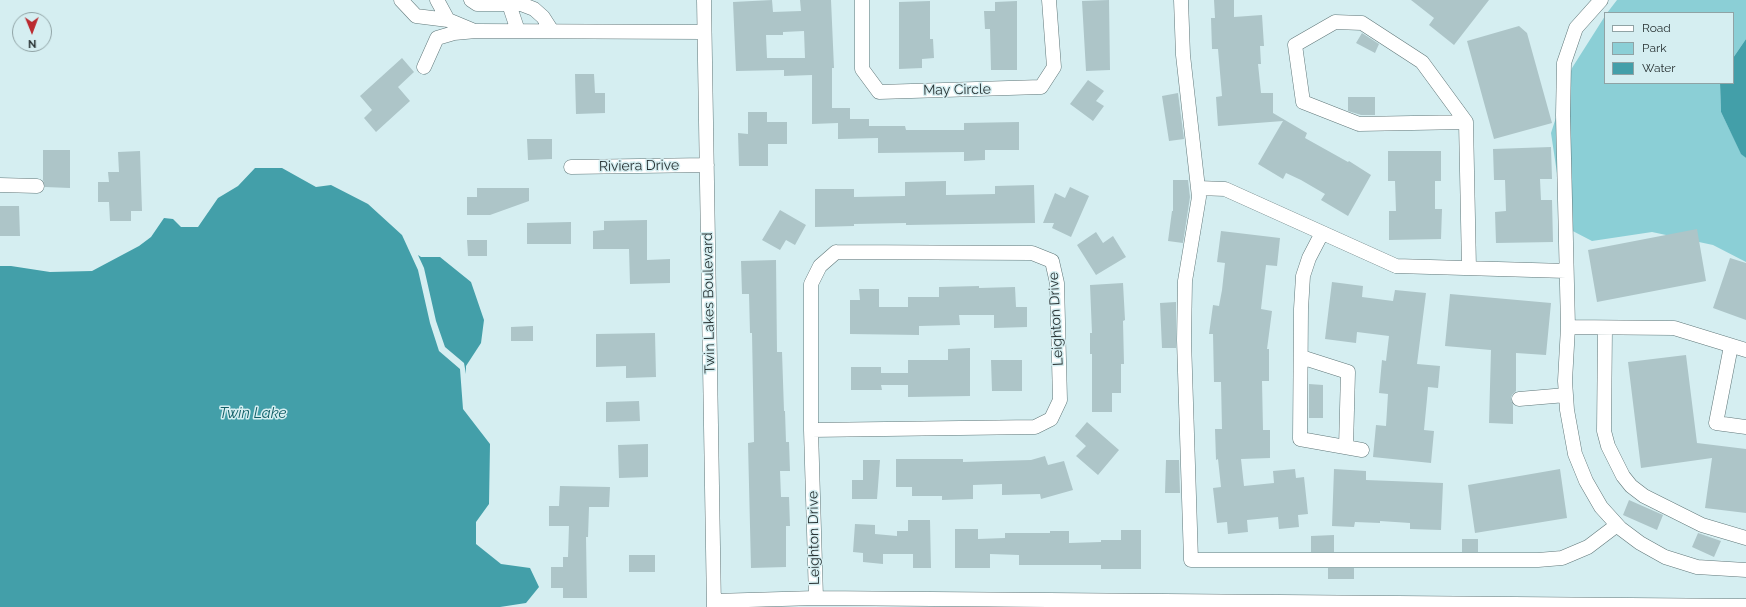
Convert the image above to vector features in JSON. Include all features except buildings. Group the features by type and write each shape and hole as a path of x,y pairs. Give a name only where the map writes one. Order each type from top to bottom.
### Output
{"street":[{"path":"401,0 416,16 448,20 476,31"},
{"path":"437,0 448,20"},
{"path":"471,0 477,4 521,4 534,9 543,17 552,32"},
{"name":"Twin Lakes Boulevard","path":"704,0 714,604"},
{"name":"May Circle","path":"862,0 862,69 879,92 1042,87 1054,67 1049,0"},
{"path":"1181,0 1183,55 1199,197 1185,281 1184,340 1191,560 1538,560 1562,558 1588,547 1617,524"},
{"path":"1601,0 1576,28 1564,63 1563,115 1568,327 1566,395 1567,410 1575,454 1586,480 1601,508 1617,524 1640,543 1665,557 1697,567 1746,570"},
{"path":"509,4 518,31"},
{"path":"1466,122 1359,124 1303,102 1295,45 1335,22 1362,23 1422,62 1466,122 1469,268"},
{"path":"424,67 438,38 454,33 476,31 704,32"},
{"name":"Riviera Drive","path":"571,167 707,165"},
{"path":"0,185 37,186"},
{"path":"1198,188 1225,189 1396,266 1566,271"},
{"path":"1322,233 1309,258 1303,276 1301,309 1300,439 1362,450"},
{"name":"Leighton Drive","path":"811,430 1035,427 1051,419 1060,400 1057,283 1052,262 1032,253 836,252 820,266 811,284 811,430 816,598"},
{"path":"1568,327 1674,328 1746,350"},
{"path":"1605,328 1604,431 1608,446 1622,476 1631,486 1644,496 1702,525 1746,538"},
{"path":"1731,346 1716,423 1746,427"},
{"path":"1301,357 1348,372 1346,447"},
{"path":"1519,399 1566,395"},
{"path":"714,604 816,598 1578,606 1746,606"}],"green space":[{"path":"1617,0 1746,0 1746,39 1734,57 1734,12 1608,12"},
{"path":"1604,18 1604,84 1720,84 1721,112 1741,153 1746,158 1746,262 1713,245 1652,232 1592,241 1565,227 1551,133 1572,68"}],"water":[{"path":"1746,39 1746,158 1741,154 1721,112 1720,84 1734,84 1734,57"},
{"name":"Twin Lake","path":"255,168 282,168 316,187 331,185 368,204 402,235 418,270 430,323 439,351 460,369 463,409 490,444 489,504 476,522 476,544 501,564 530,568 539,587 526,603 500,607 0,607 0,266 11,266 50,272 92,271 139,246 151,237 164,218 173,219 181,227 198,227 218,198 238,186"},
{"path":"418,255 421,257 440,257 471,282 484,320 481,343 466,366 466,374 464,363 445,347 436,321 424,268"}]}
